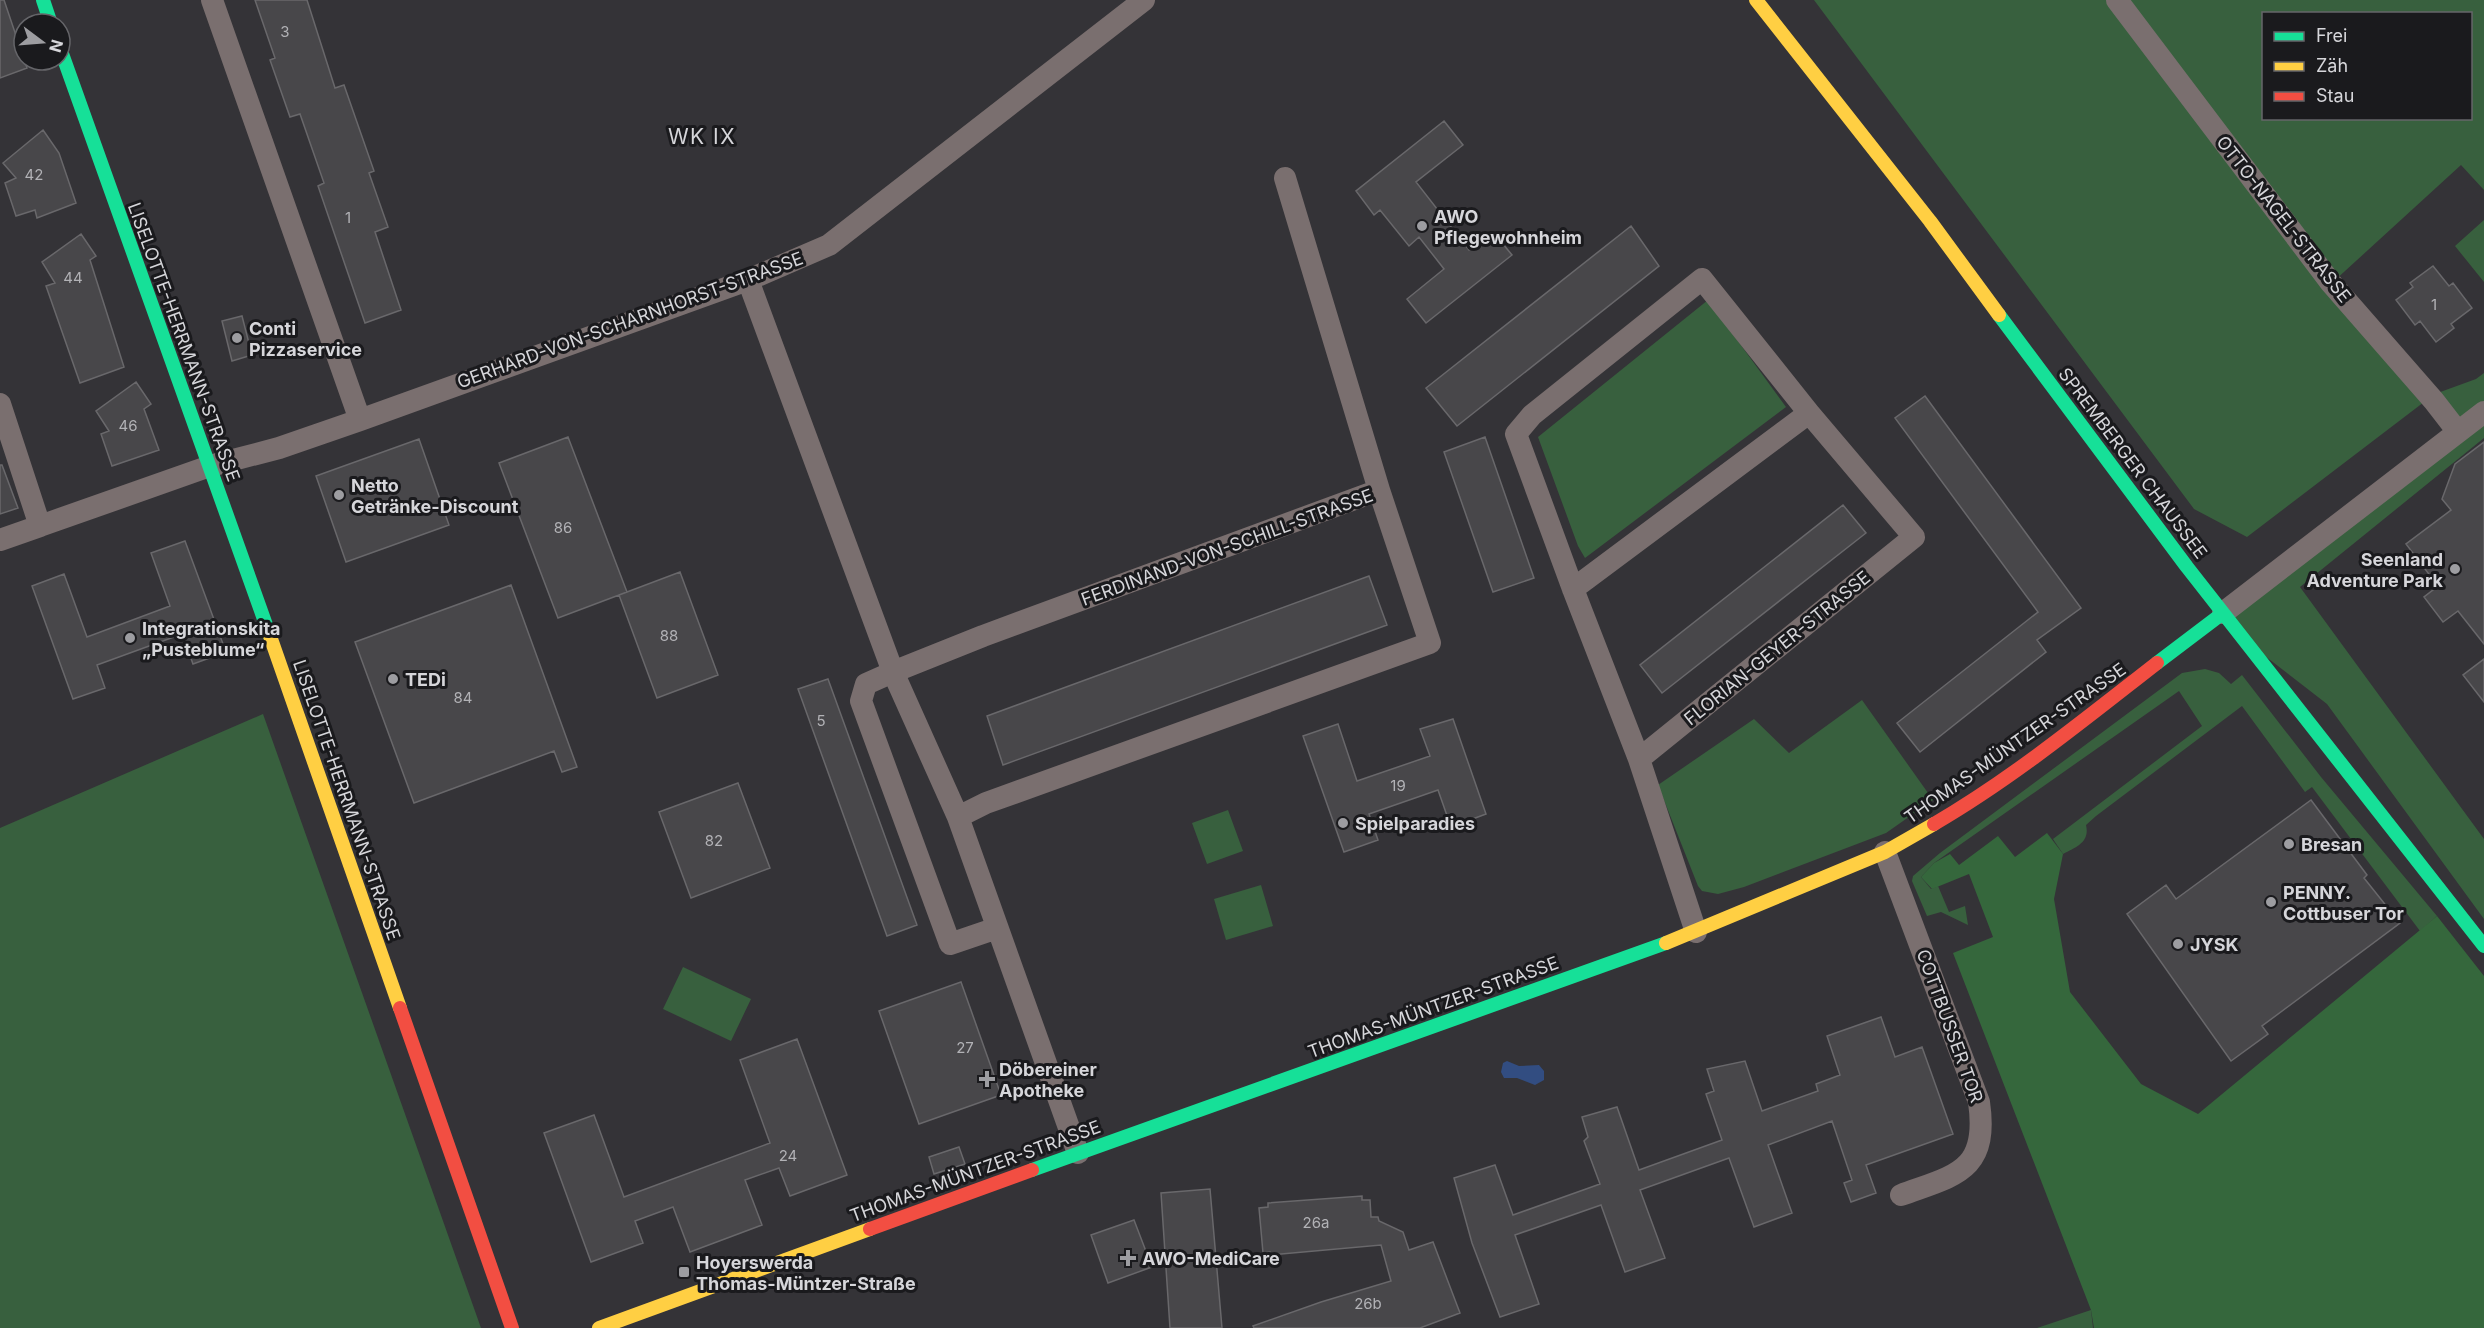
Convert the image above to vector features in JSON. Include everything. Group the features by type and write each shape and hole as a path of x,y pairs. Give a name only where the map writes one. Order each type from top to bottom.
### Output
{"street":[{"path":"212,0 360,420"},
{"name":"GERHARD-VON-SCHARNHORST-STRASSE","path":"0,540 210,466 279,448 360,420 748,280 829,245 1144,0"},
{"name":"SPREMBERGER CHAUSSEE","path":"1756,0 1930,221 2223,613 2484,946"},
{"name":"OTTO-NAGEL-STRASSE","path":"2117,0 2331,283 2434,401 2458,432"},
{"name":"LISELOTTE-HERRMANN-STRASSE","path":"69,72 210,466 512,1328"},
{"path":"1285,178 1379,490"},
{"path":"1573,589 1809,413 1702,279 1532,415 1516,434 1573,589 1640,759 1696,932"},
{"path":"748,280 892,672 958,817 1078,1153"},
{"path":"0,404 40,526"},
{"path":"2223,613 2484,412"},
{"name":"FLORIAN-GEYER-STRASSE","path":"1640,759 1914,537 1809,413"},
{"name":"FERDINAND-VON-SCHILL-STRASSE","path":"958,817 986,803 1430,643 1379,490 892,672 866,684 861,701 950,944 997,928"},
{"name":"THOMAS-MÜNTZER-STRASSE","path":"599,1328 1078,1153 1696,932 1886,852 1926,830 1979,795 2066,733 2223,613"},
{"name":"COTTBUSSER TOR","path":"1886,852 1979,1102 1981,1120 1975,1153 1967,1167 1952,1176 1901,1195"}],"green space":[{"path":"1814,0 2114,0 2428,399 2247,537 2194,509"},
{"path":"2120,0 2484,0 2484,190 2461,165 2333,282"},
{"path":"2484,220 2484,282 2455,246"},
{"path":"1708,300 1786,407 1585,558 1578,546 1538,437"},
{"path":"2484,373 2484,410 2459,430 2432,395 2476,379"},
{"path":"2484,415 2484,438 2300,587 2484,839 2484,919 2327,704 2252,646 2227,613"},
{"path":"2205,669 2219,673 2231,684 2242,675 2321,777 2437,916 2420,931 2312,787 2305,792 2242,706 2096,816 2086,825 2084,840 2063,854 2053,839 2202,726 2179,691 1934,863 1921,877 1931,889 1938,886 1949,912 1965,906 1968,925 1941,912 1927,916 1912,881 1913,876 1940,853 2182,673"},
{"path":"1862,700 1933,800 1886,833 1744,887 1718,894 1702,891 1658,785 1754,719 1789,753"},
{"path":"263,714 481,1328 0,1328 0,828"},
{"path":"1228,810 1243,851 1207,864 1192,823"},
{"path":"2047,833 2063,854 2054,899 2070,992 2141,1084 2198,1114 2437,916 2484,976 2484,1328 2094,1328 2091,1310 1953,953 1993,937 1969,874 1932,889 1921,877 1934,863 1950,854 1959,865 1998,836 2015,857"},
{"path":"1261,885 1273,926 1226,940 1214,899"},
{"path":"683,967 751,999 731,1041 663,1009"},
{"path":"2091,1310 2093,1328 2037,1328"}],"water":[{"path":"1507,1061 1519,1066 1539,1065 1544,1071 1544,1080 1535,1085 1517,1078 1504,1078 1501,1072 1503,1063"}],"building":[{"path":"0,0 4,0 12,24 12,72 16,72 0,78"},
{"path":"255,0 307,0 335,88 344,85 374,171 369,173 388,227 375,232 401,310 365,323 318,186 324,183 300,114 290,117 270,60 275,58"},
{"name":"AWO Pflegewohnheim","path":"1444,121 1463,145 1416,182 1469,250 1493,232 1512,255 1426,323 1407,299 1444,269 1419,237 1409,246 1380,210 1374,215 1356,191"},
{"path":"43,130 59,153 76,203 37,218 35,210 16,216 5,183 16,178 3,163"},
{"path":"1631,226 1659,266 1457,426 1426,388"},
{"path":"81,234 96,256 90,260 124,367 80,383 46,286 55,283 42,262"},
{"path":"2433,266 2449,286 2453,283 2472,308 2451,324 2454,328 2436,342 2420,321 2415,325 2396,300 2413,287 2410,283"},
{"name":"Conti Pizzaservice","path":"242,316 252,355 232,361 222,321"},
{"path":"136,382 151,404 144,409 159,450 112,466 101,434 109,431 96,411"},
{"path":"1925,396 2081,608 2037,640 2046,652 1920,752 1897,723 2038,612 1895,418"},
{"path":"568,437 627,592 558,618 499,463"},
{"path":"1485,437 1534,578 1493,592 1444,452"},
{"path":"419,439 449,525 346,562 316,476"},
{"name":"Seenland Adventure Park","path":"2484,442 2484,644 2458,611 2443,622 2424,597 2438,586 2406,544 2451,510 2442,499 2455,464"},
{"path":"0,465 2,465 18,508 0,514"},
{"path":"1843,505 1866,533 1662,693 1640,665"},
{"path":"185,541 226,652 193,664 182,634 97,665 105,688 73,699 32,586 64,574 87,637 170,606 151,553"},
{"path":"680,572 718,675 657,698 619,595"},
{"path":"1369,576 1387,625 1003,765 987,716"},
{"path":"511,585 577,767 562,772 554,751 414,803 355,642"},
{"path":"2484,659 2484,702 2463,675"},
{"path":"828,679 917,925 887,936 798,689"},
{"path":"1453,719 1486,814 1451,827 1438,790 1369,814 1378,840 1344,852 1303,736 1338,724 1357,781 1430,756 1420,729"},
{"path":"738,783 770,868 691,898 659,812"},
{"path":"2311,800 2367,875 2364,878 2400,923 2262,1026 2268,1034 2231,1061 2127,914 2166,885 2176,899"},
{"path":"961,982 1001,1095 919,1124 879,1011"},
{"path":"1881,1017 1895,1057 1922,1047 1953,1134 1866,1165 1876,1193 1851,1202 1844,1183 1852,1180 1832,1121 1768,1145 1792,1213 1754,1227 1729,1158 1640,1190 1665,1258 1625,1272 1601,1205 1515,1235 1539,1304 1500,1317 1472,1243 1454,1178 1495,1165 1513,1215 1600,1184 1584,1141 1588,1137 1582,1117 1617,1107 1639,1170 1722,1140 1706,1094 1714,1091 1707,1069 1745,1061 1762,1111 1818,1091 1816,1084 1840,1075 1827,1036"},
{"path":"797,1039 847,1175 790,1196 779,1168 745,1180 762,1225 690,1252 673,1207 635,1221 643,1243 591,1262 544,1133 594,1115 624,1197 770,1143 740,1060"},
{"path":"959,1147 965,1164 934,1174 929,1157"},
{"name":"AWO-MediCare","path":"1210,1189 1222,1328 1170,1328 1161,1193"},
{"path":"1362,1196 1362,1200 1370,1200 1371,1217 1378,1217 1379,1221 1403,1232 1409,1250 1433,1242 1460,1313 1420,1328 1254,1328 1253,1326 1321,1302 1391,1281 1381,1245 1270,1255 1270,1252 1263,1253 1259,1208 1268,1207 1268,1203"},
{"path":"1134,1220 1152,1267 1108,1283 1091,1235"}],"traffic: fast":[{"path":"43,0 47,12"},
{"path":"69,72 270,636"},
{"path":"1999,315 2187,567 2484,946"},
{"path":"2157,663 2223,613"},
{"path":"1032,1170 1666,943"}],"traffic: slow":[{"path":"1756,0 1930,221 1999,315"},
{"path":"270,636 400,1008"},
{"path":"1666,943 1885,852 1934,824"},
{"path":"599,1328 870,1229"}],"traffic: jam":[{"path":"1934,824 2020,768 2157,663"},
{"path":"400,1008 512,1328"},
{"path":"870,1229 1032,1170"}],"place":[{"name":"AWO Pflegewohnheim","path":"1422,226"},
{"name":"Conti Pizzaservice","path":"237,338"},
{"name":"Netto Getränke-Discount","path":"339,495"},
{"name":"Seenland Adventure Park","path":"2455,569"},
{"name":"Integrationskita „Pusteblume“","path":"130,638"},
{"name":"TEDi","path":"393,679"},
{"name":"Spielparadies","path":"1343,823"},
{"name":"Bresan","path":"2289,844"},
{"name":"PENNY. Cottbuser Tor","path":"2271,902"},
{"name":"JYSK","path":"2178,944"},
{"name":"Döbereiner Apotheke","path":"987,1079"},
{"name":"AWO-MediCare","path":"1128,1258"},
{"name":"Hoyerswerda Thomas-Müntzer-Straße","path":"684,1272"}],"district":[{"name":"WK IX","path":"702,136"}]}
